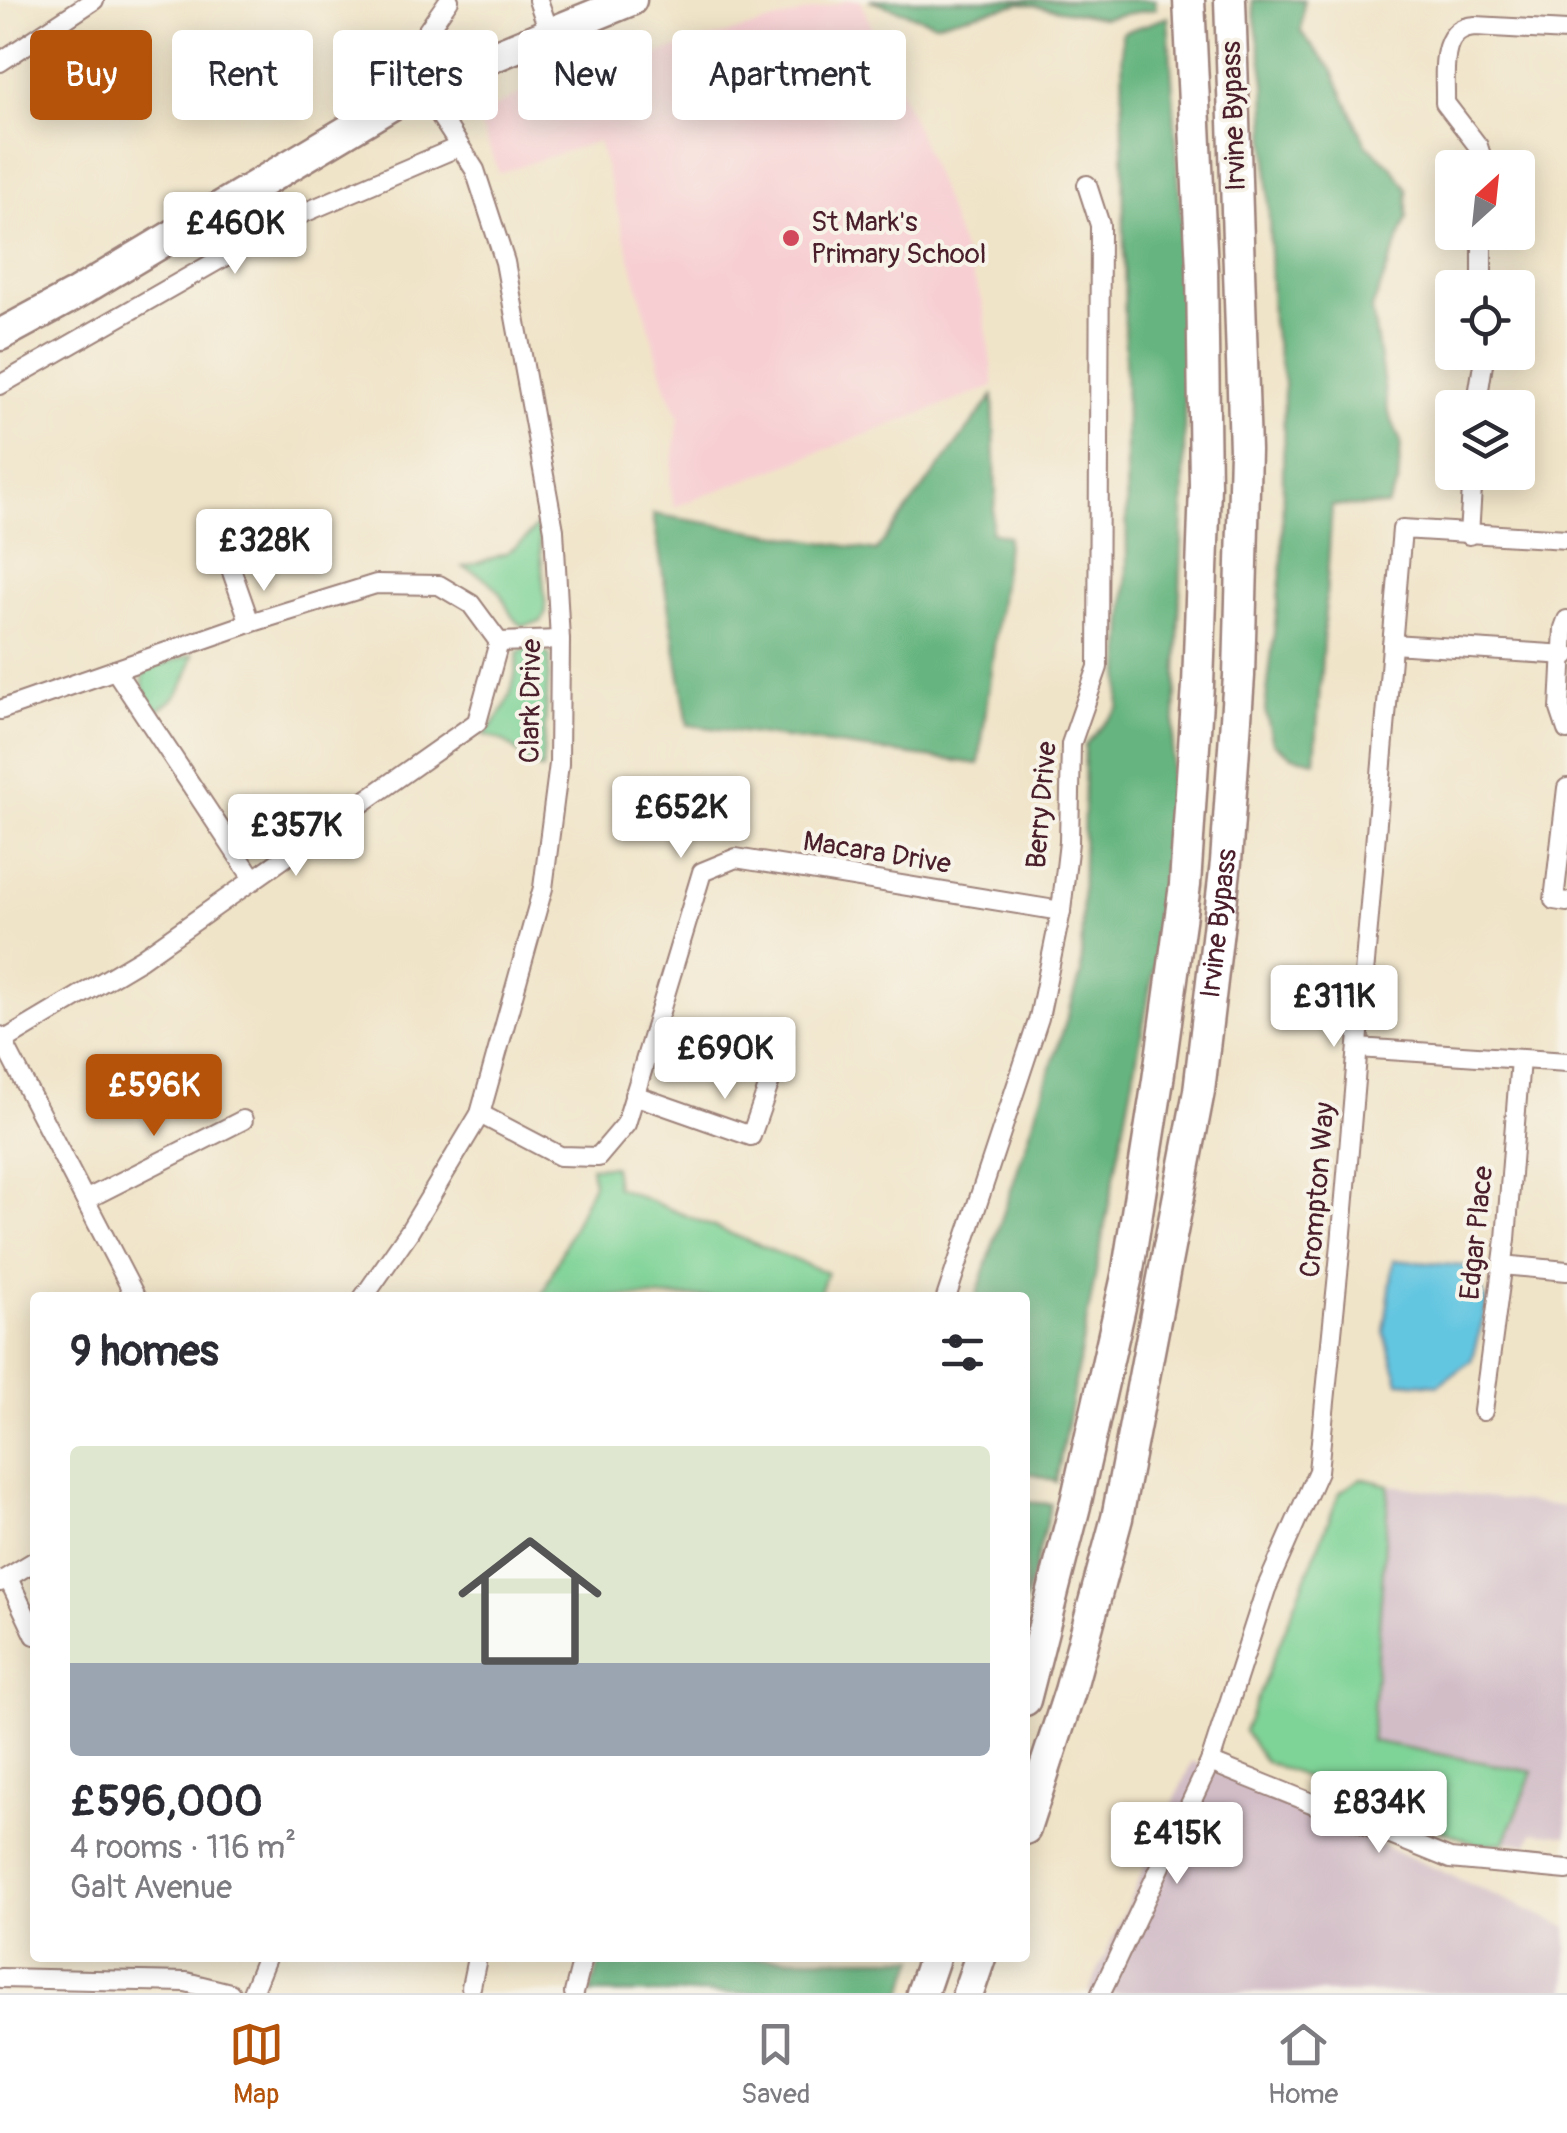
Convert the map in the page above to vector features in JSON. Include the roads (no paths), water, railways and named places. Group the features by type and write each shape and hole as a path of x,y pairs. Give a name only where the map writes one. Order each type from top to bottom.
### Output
{"main road":[{"path":"560,30 631,0"},
{"name":"Irvine Bypass","path":"1030,1681 1076,1506 1127,1276 1185,885 1206,486 1202,269 1189,0"},
{"name":"Irvine Bypass","path":"1030,1814 1070,1690 1117,1518 1167,1270 1198,1090 1226,862 1239,676 1245,450 1230,0"},
{"path":"0,335 366,120"},
{"path":"922,1993 933,1962"},
{"path":"968,1993 979,1962"}],"street":[{"path":"0,62 94,0"},
{"path":"429,30 449,0"},
{"path":"538,0 549,30"},
{"path":"1479,150 1445,104 1447,45 1452,34 1463,27 1567,31"},
{"name":"Clark Drive","path":"367,1292 409,1232 480,1114 543,888 559,764 560,640 554,530 505,262 474,170 444,120"},
{"path":"0,384 292,218 458,147"},
{"name":"Berry Drive","path":"948,1292 1039,1018 1060,911 1068,842 1071,744 1098,667 1100,225 1087,185"},
{"path":"1469,536 1472,490"},
{"name":"Crompton Way","path":"1101,1993 1210,1762 1266,1589 1318,1470 1402,529 1567,539"},
{"path":"218,532 250,623"},
{"path":"0,710 250,623 376,584 439,586 471,604 499,642"},
{"path":"1567,620 1560,709 1567,730"},
{"path":"499,642 560,640"},
{"path":"133,1292 1,1039 141,959 477,722 499,642"},
{"path":"1392,644 1565,655"},
{"path":"115,670 254,880"},
{"path":"1560,901 1567,788"},
{"name":"Macara Drive","path":"480,1114 560,1156 598,1157 626,1124 702,872 736,858 1060,911"},
{"path":"634,1095 752,1136 784,1041"},
{"path":"1358,1048 1567,1062"},
{"name":"Edgar Place","path":"1483,1411 1502,1265 1520,1060"},
{"path":"87,1200 243,1120"},
{"path":"1502,1265 1567,1271"},
{"path":"30,1564 4,1580 30,1627"},
{"path":"1210,1762 1450,1859 1567,1870"},
{"path":"252,1993 264,1962"},
{"path":"471,1987 475,1962"},
{"path":"574,1993 582,1962"},
{"path":"0,1978 104,1987 186,1982 230,1993"}],"water":[{"path":"1394,1260 1475,1267 1487,1306 1471,1361 1438,1385 1399,1382 1384,1332"}],"place":[{"name":"St Mark's Primary School","path":"791,238"}]}
